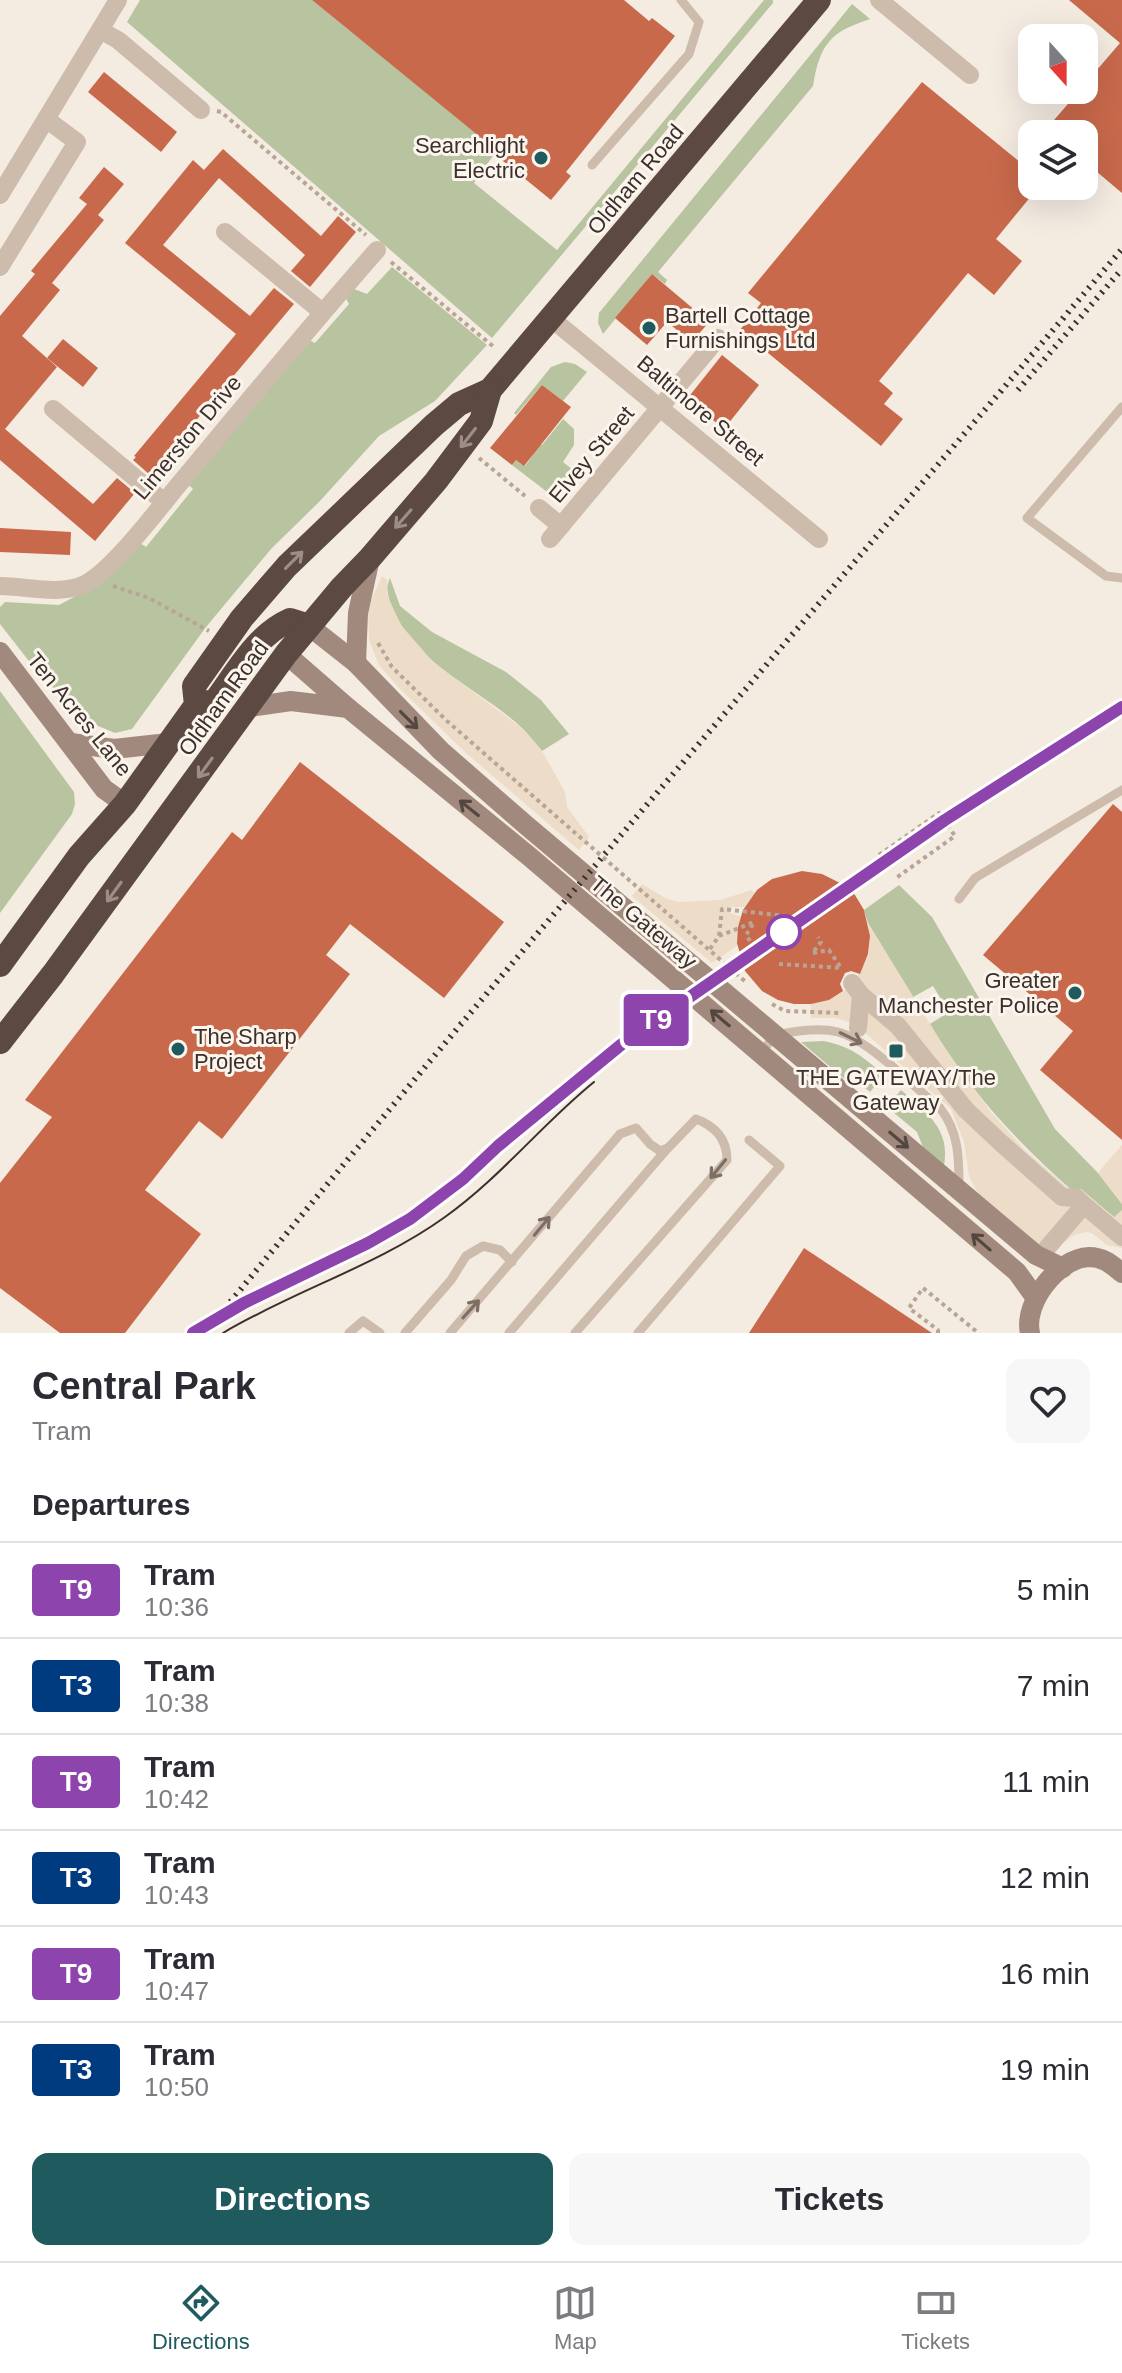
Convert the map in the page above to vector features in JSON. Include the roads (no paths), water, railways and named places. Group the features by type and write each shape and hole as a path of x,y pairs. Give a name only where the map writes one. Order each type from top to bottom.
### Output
{"highway":[{"name":"Oldham Road","path":"0,965 79,856 125,804 196,705 194,686 242,618 287,566 434,425 459,404 490,390 819,0"},
{"name":"Oldham Road","path":"0,1042 250,707 286,654 436,481 481,421 490,390"},
{"path":"242,618 286,654"},
{"path":"196,705 215,701 275,626 290,620 309,626"},
{"path":"125,804 159,829"}],"street":[{"path":"0,195 118,0"},
{"path":"879,0 970,75"},
{"path":"100,30 118,40 201,110"},
{"path":"0,267 77,142 46,119"},
{"path":"225,232 322,312"},
{"name":"Limerston Drive","path":"0,586 61,589 83,585 98,576 377,250"},
{"name":"Baltimore Street","path":"552,319 819,539"},
{"name":"Elvey Street","path":"539,508 555,533 718,338"},
{"path":"53,409 164,502"},
{"path":"356,663 358,613 370,558"},
{"name":"The Gateway","path":"309,626 356,663 441,751 959,1191 1036,1255 1063,1268"},
{"name":"Ten Acres Lane","path":"0,652 104,789 125,804"},
{"name":"The Gateway","path":"286,654 530,857 1017,1272 1035,1297"},
{"path":"250,707 291,701 348,708"},
{"path":"71,743 114,749 168,743"},
{"path":"854,997 898,1026 966,1110 1000,1142 1062,1197 1077,1198 1122,1237"},
{"path":"1047,1248 1084,1205"},
{"path":"1030,1333 1029,1316 1035,1297 1075,1259 1091,1257 1105,1260 1122,1273"}],"lane":[{"path":"592,165 689,54 699,22 681,0"},
{"path":"1122,407 1027,518 1106,576 1122,578"},
{"path":"959,899 975,878 1122,790"},
{"path":"761,1053 775,1035 794,1031 844,1034 861,1042 940,1108 952,1126 959,1162 959,1191"},
{"path":"509,1333 668,1148 696,1119 709,1124 727,1146 727,1160 575,1333"},
{"path":"450,1333 620,1134 636,1128 660,1151 668,1148"},
{"path":"638,1333 780,1166 749,1140"},
{"path":"405,1333 451,1280 466,1256 483,1246 500,1250 512,1262"},
{"path":"349,1333 363,1321 380,1333"}],"tram line":[{"path":"193,1333 244,1303 389,1232 431,1205 622,1044 945,820 1122,707"},
{"name":"T9","path":"193,1333 244,1303 389,1232 431,1205 622,1044 945,820 1122,707"},
{"path":"223,1333 392,1250 445,1217 484,1185 594,1082"}],"railway":[{"path":"205,1333 546,924 1122,249"},
{"path":"1018,390 1122,269"}],"place":[{"name":"Searchlight Electric","path":"541,158"},
{"name":"Bartell Cottage Furnishings Ltd","path":"649,328"},
{"name":"Greater Manchester Police","path":"1075,993"},
{"name":"The Sharp Project","path":"178,1049"},
{"name":"THE GATEWAY/The Gateway","path":"896,1051"}]}
